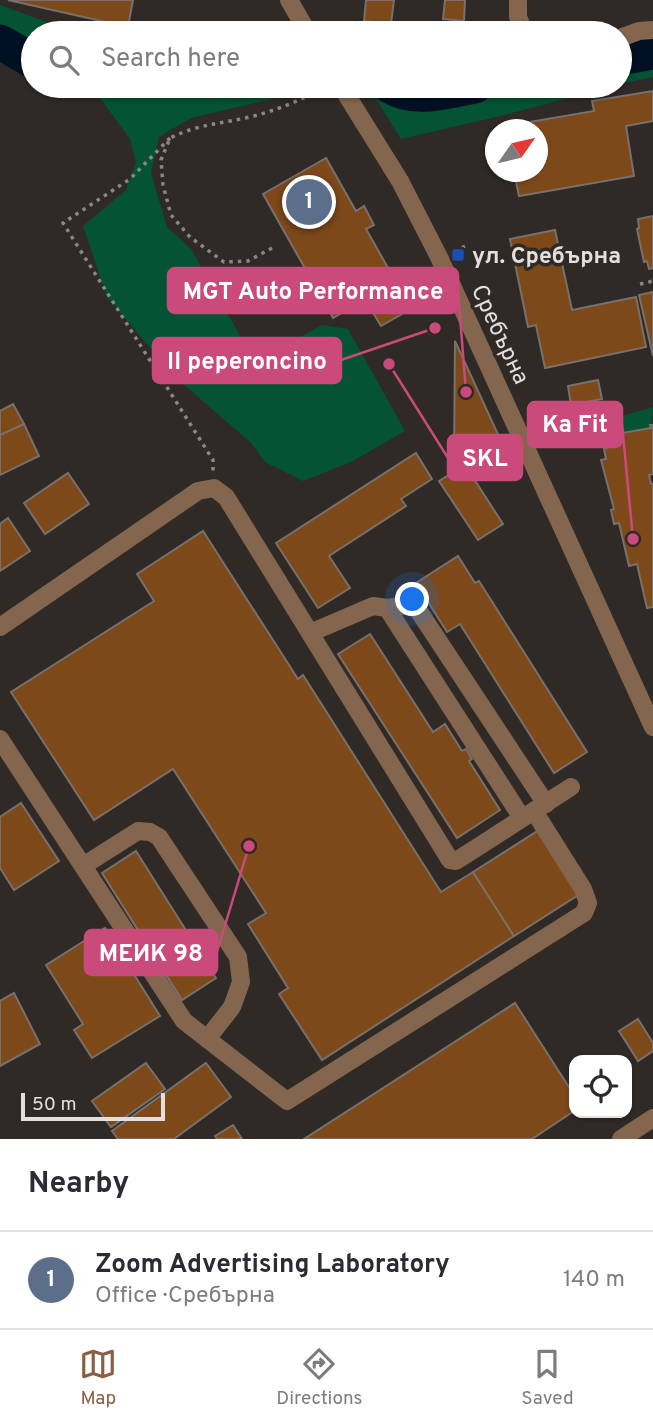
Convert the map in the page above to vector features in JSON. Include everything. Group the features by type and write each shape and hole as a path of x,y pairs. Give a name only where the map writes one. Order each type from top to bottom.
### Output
{"street":[{"path":"289,0 302,21"},
{"path":"518,0 520,21"},
{"path":"632,34 653,30"},
{"name":"Сребърна","path":"348,98 400,181 434,247 653,727"},
{"path":"0,627 198,491 214,488 226,497 450,860 456,862 571,787"},
{"path":"0,739 184,1021 287,1101 584,913 588,903 583,889 534,811 418,610 408,605 387,608 373,606 310,634"},
{"path":"387,608 534,811"},
{"path":"83,866 138,831 150,832 159,837 238,957 241,982 232,1007 207,1039"},
{"path":"621,1139 650,1122"}],"path":[{"path":"214,488 212,460 63,223 130,179 170,138 191,128 253,116 302,98"},
{"path":"170,138 161,160 163,185 171,215 190,237 224,262 248,261 272,248"},
{"path":"449,253 468,245"},
{"path":"640,284 653,281"}],"green space":[{"path":"0,5 44,21 21,21 21,41 0,28"},
{"path":"653,38 653,77 632,81 632,43"},
{"path":"0,47 21,60 21,69 0,63"},
{"path":"100,98 276,98 191,118 159,137 151,173 167,227 191,249 255,362 322,325 348,329 405,431 351,462 303,481 265,462 252,444 173,375 107,297 83,226 126,190 136,163 130,139"},
{"path":"375,98 568,98 401,139"},
{"path":"653,407 651,428 584,439 580,428"}],"building":[{"path":"8,0 133,0 129,21 101,21"},
{"path":"366,0 394,0 391,21 364,21"},
{"path":"445,0 465,0 464,21 443,19"},
{"path":"653,91 653,121 626,126 634,176 519,196 516,182 548,182 547,119 594,111 592,101 632,98 632,94"},
{"path":"326,158 356,211 364,206 374,225 366,229 396,282 333,318 263,194"},
{"path":"653,216 653,268 649,269 647,261 644,262 637,229 638,219"},
{"path":"555,230 572,310 636,297 646,347 545,368 536,325 528,327 510,239"},
{"path":"425,281 434,296 381,326 372,311"},
{"path":"653,292 653,356 639,295"},
{"path":"455,341 502,443 454,465"},
{"path":"598,380 602,399 571,405 568,386"},
{"path":"13,404 24,424 0,435 0,411"},
{"path":"24,424 39,456 0,475 0,435"},
{"path":"650,425 653,425 653,474 649,475 653,484 653,607 647,608 637,564 629,566 619,523 614,524 611,510 614,509 601,460 606,459 605,436 651,428"},
{"path":"416,453 432,479 401,499 406,506 329,556 350,588 318,608 276,543"},
{"path":"465,465 503,524 478,540 439,481"},
{"path":"68,473 89,504 45,534 24,503"},
{"path":"8,518 30,551 0,571 0,524"},
{"path":"203,531 298,679 303,675 441,892 473,872 514,936 322,1060 279,994 288,988 248,924 266,913 173,769 94,820 11,692 154,601 137,574"},
{"path":"458,556 475,583 479,581 587,752 554,773 460,624 447,632 416,583"},
{"path":"370,634 433,732 445,724 462,751 466,749 472,759 469,761 500,810 457,838 338,654"},
{"path":"21,803 59,861 14,890 0,868 0,817"},
{"path":"539,830 580,894 514,936 473,872"},
{"path":"136,851 216,978 182,1000 102,873"},
{"path":"105,928 160,1016 92,1058 74,1030 83,1024 46,965"},
{"path":"14,993 40,1044 0,1066 0,1001"},
{"path":"515,1003 569,1087 569,1114 532,1139 304,1139"},
{"path":"638,1019 653,1043 653,1051 638,1061 619,1031"},
{"path":"146,1063 165,1089 111,1127 92,1101"},
{"path":"206,1063 231,1097 174,1139 118,1139 112,1131"},
{"path":"233,1125 242,1139 217,1139 215,1136"}],"waterway":[{"path":"0,42 21,54"},
{"path":"632,56 653,52"}],"place":[{"name":"Zoom Advertising Laboratory","path":"309,202"},
{"name":"ул. Сребърна","path":"458,255"},
{"name":"Il peperoncino","path":"435,328"},
{"name":"SKL","path":"389,364"},
{"name":"MGT Auto Performance","path":"466,392"},
{"name":"Ka Fit","path":"633,539"},
{"name":"МЕИК 98","path":"249,846"}]}
